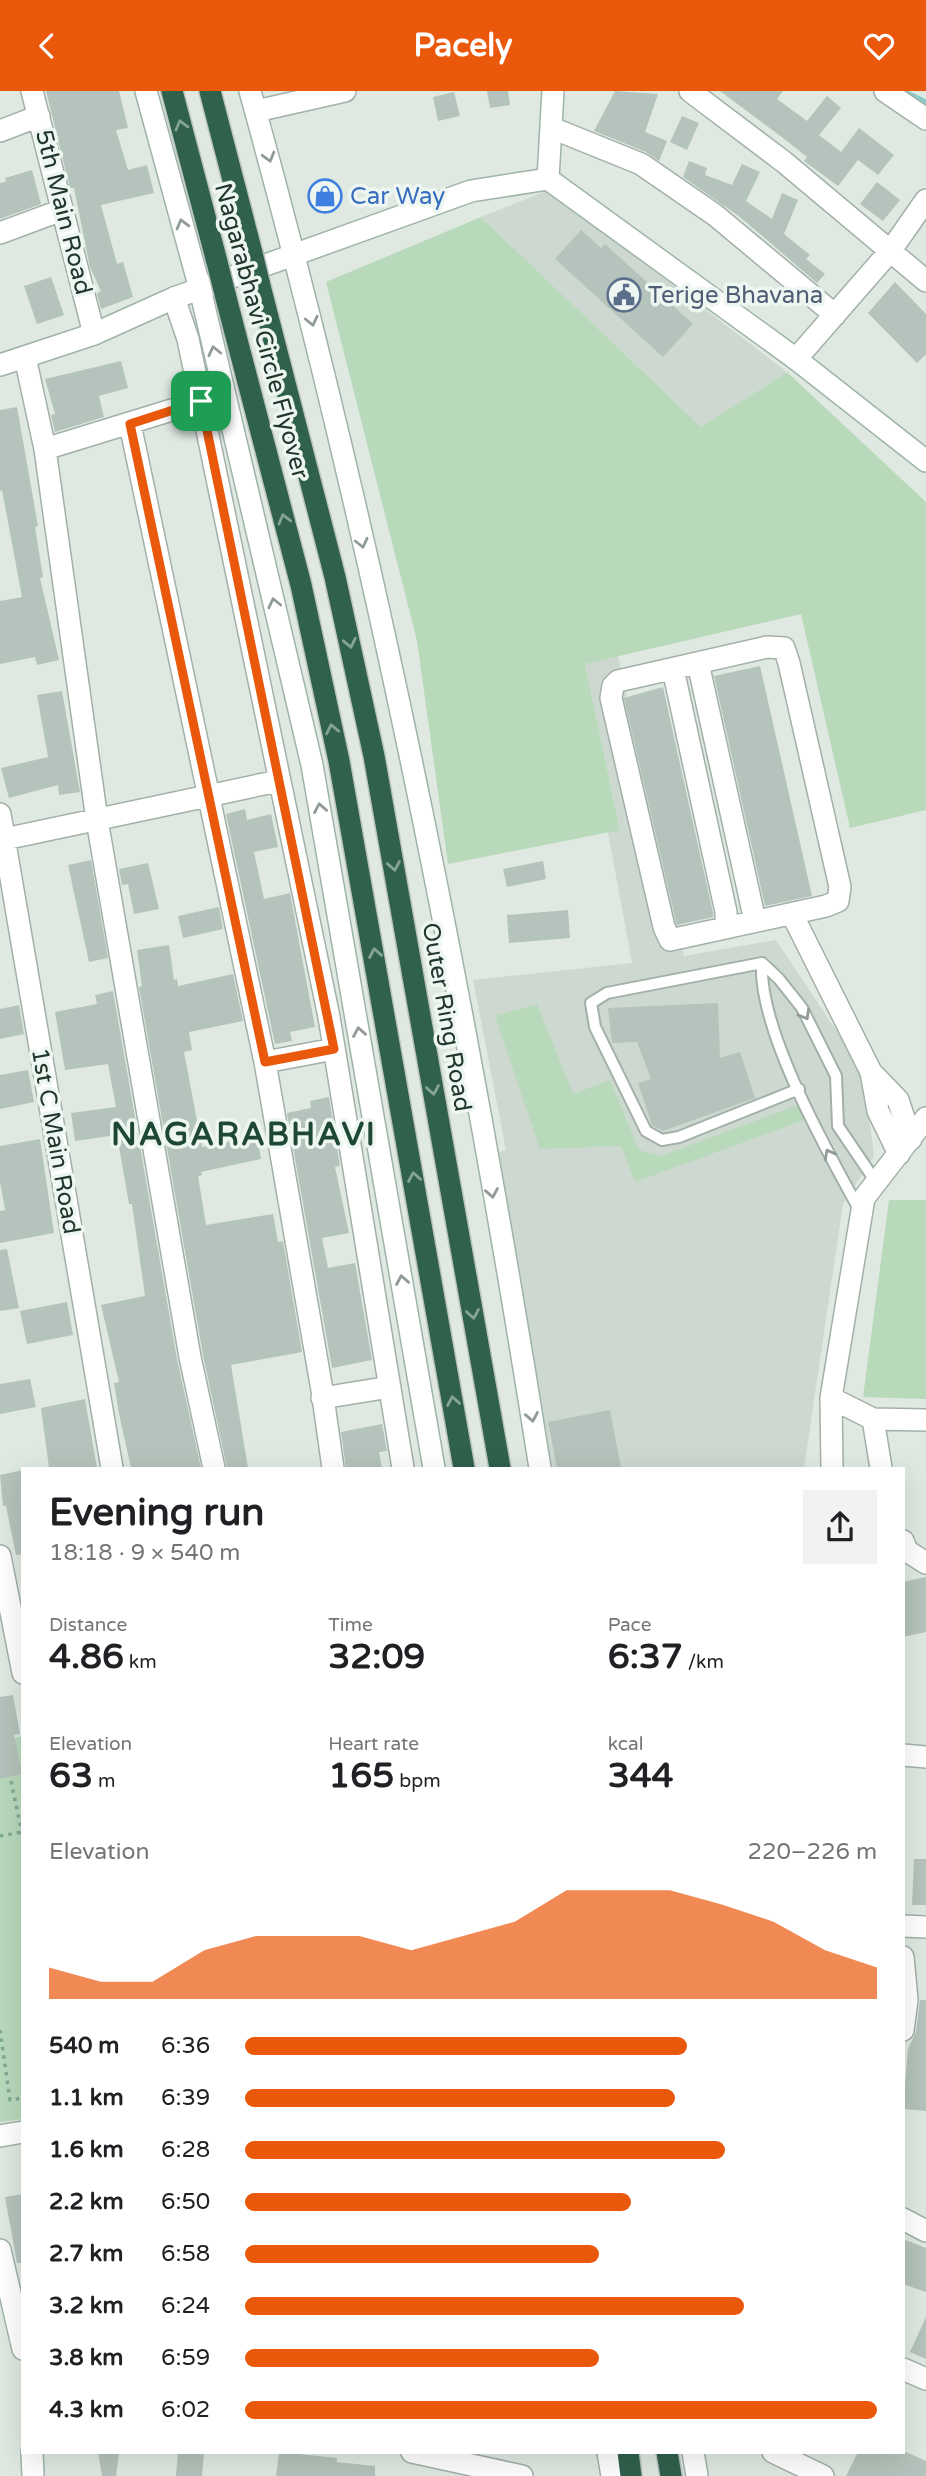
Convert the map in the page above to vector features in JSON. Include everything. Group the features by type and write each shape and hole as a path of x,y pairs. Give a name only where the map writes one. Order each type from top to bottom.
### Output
{"highway":[{"name":"Nagarabhavi Circle Flyover","path":"172,91 301,585 365,891 464,1467"},
{"name":"Nagarabhavi Circle Flyover","path":"210,91 335,577"},
{"name":"Outer Ring Road","path":"335,577 374,756 500,1467"},
{"path":"628,2454 631,2476"},
{"path":"667,2454 671,2476"}],"street":[{"name":"5th Main Road","path":"32,91 94,334"},
{"path":"146,91 200,289 312,765 434,1467"},
{"path":"345,91 253,101 296,254 404,727 445,922 540,1467"},
{"path":"548,179 553,91"},
{"path":"690,91 784,162 926,281"},
{"path":"885,91 926,119"},
{"path":"0,131 39,116"},
{"path":"552,128 642,164 715,215 835,315"},
{"path":"0,365 94,334 200,289 471,191 548,179 796,359 926,461"},
{"path":"796,359 891,250 926,200"},
{"path":"0,233 62,210"},
{"path":"174,299 188,339 334,1049 403,1467"},
{"path":"25,357 45,449 97,820 190,1357 214,1467"},
{"path":"45,449 201,401"},
{"path":"130,424 265,1062 333,1467"},
{"path":"767,647 783,648 840,887 838,901 792,914 670,940 664,927 611,698 612,687 618,681 698,663 767,647"},
{"path":"698,663 755,922"},
{"path":"673,669 726,912 726,928"},
{"path":"2,840 278,781"},
{"name":"1st C Main Road","path":"0,814 2,840 111,1467"},
{"path":"792,914 871,1072 878,1111 905,1146"},
{"path":"265,1062 334,1049"},
{"path":"832,1467 831,1398 864,1198 926,1118"},
{"path":"322,1398 390,1387"},
{"path":"831,1398 873,1419 926,1420"},
{"path":"873,1419 881,1467"},
{"path":"905,1545 908,1551 926,1563"},
{"path":"0,1556 21,1663"},
{"path":"905,1755 926,1757"},
{"path":"905,1926 926,1927"},
{"path":"905,1978 905,2015"},
{"path":"0,2136 21,2132"},
{"path":"905,2220 926,2231"},
{"path":"0,2250 21,2340"},
{"path":"905,2370 926,2379"},
{"path":"32,2454 33,2476"},
{"path":"432,2454 452,2456 522,2476"},
{"path":"608,2454 612,2476"},
{"path":"694,2454 697,2476"},
{"path":"777,2454 823,2476"}],"lane":[{"path":"762,963 607,993 591,1003 595,1027 646,1131 662,1140 678,1137 799,1089"},
{"path":"762,963 760,985 772,1026 820,1136 861,1214"},
{"path":"762,963 779,979 802,1009 836,1076 838,1126 876,1182"}],"path":[{"path":"11,1781 21,1827"},
{"path":"0,1836 21,1832"},
{"path":"0,2030 10,2100 21,2098"}],"shaded area":[{"name":"Terige Bhavana","path":"549,190 787,372 701,427 481,217"},
{"path":"618,656 684,956 776,940 863,1071 874,1156 843,1204 804,1467 548,1467 491,1155 506,1150 473,980 632,963 608,832 620,829 585,664"}],"green space":[{"path":"481,217 701,427 787,372 926,502 926,810 850,828 801,614 585,664 620,830 448,864 417,641 326,282"},
{"path":"537,1004 573,1094 610,1080 639,1150 661,1156 798,1105 804,1120 635,1182 621,1146 540,1149 495,1016"},
{"path":"889,1200 926,1200 926,1399 863,1397"},
{"path":"21,1736 21,2119 0,2122 0,1741"}],"building":[{"path":"46,91 119,91 128,128 116,130 128,170 147,165 154,193 101,205 117,264 123,262 133,297 101,309 97,293 101,291 90,267 74,188 70,188"},
{"path":"487,91 508,91 510,105 490,108"},
{"path":"615,91 658,94 645,132 667,141 659,161 646,152 594,131"},
{"path":"720,91 783,91 777,99 807,121 827,96 841,108 819,135 841,152 859,128 894,155 878,175 858,160 838,186 804,161 807,157"},
{"path":"454,92 460,116 438,121 433,97"},
{"path":"682,116 699,123 687,150 670,142"},
{"path":"689,161 707,168 705,175 732,185 742,164 760,172 746,201 772,219 782,193 798,200 784,234 810,255 806,259 825,274 817,283 740,217 683,177"},
{"path":"32,170 41,204 0,219 0,183 6,182 5,178"},
{"path":"877,182 900,200 883,221 860,204"},
{"path":"581,230 601,248 605,244 693,324 663,357 555,259"},
{"path":"51,277 64,315 37,324 24,286"},
{"path":"895,282 926,314 926,354 917,363 868,313"},
{"path":"121,361 128,388 99,396 104,417 55,432 51,415 55,414 45,379"},
{"path":"17,407 38,526 35,527 43,577 40,578 59,660 37,665 35,657 0,664 0,601 22,597 2,490 0,491 0,410"},
{"path":"760,666 812,896 765,906 714,676"},
{"path":"663,687 713,913 713,917 677,925 624,698"},
{"path":"62,691 80,792 59,795 58,785 9,798 1,768 48,757 37,695"},
{"path":"245,809 247,820 271,814 278,847 254,852 264,899 290,893 315,1027 290,1032 292,1041 275,1044 226,814"},
{"path":"91,860 108,958 89,962 68,865"},
{"path":"543,861 546,879 507,887 503,869"},
{"path":"148,863 159,909 134,914 128,884 122,885 119,869"},
{"path":"219,907 223,929 183,938 178,916"},
{"path":"568,910 570,938 509,943 507,915"},
{"path":"169,945 174,980 177,979 178,986 233,974 243,1021 189,1032 192,1050 184,1052 202,1147 257,1136 261,1159 201,1172 202,1175 198,1176 206,1225 273,1214 278,1242 283,1241 302,1352 231,1365 248,1467 227,1467 203,1355 139,987 142,986 137,950"},
{"path":"113,991 177,1359 201,1467 131,1467 114,1383 119,1382 101,1305 145,1296 132,1204 129,1204 117,1135 75,1141 71,1113 116,1107 108,1064 65,1070 55,1012 97,1004 95,995"},
{"path":"718,1003 720,1058 740,1052 755,1098 663,1131 652,1125 638,1083 651,1079 637,1042 612,1043 608,1008"},
{"path":"19,1005 24,1034 0,1039 0,1009"},
{"path":"28,1070 34,1102 0,1109 0,1075"},
{"path":"329,1097 340,1166 335,1167 349,1233 322,1238 328,1268 355,1263 372,1360 332,1368 287,1113 311,1108 310,1101"},
{"path":"40,1139 54,1233 0,1243 0,1211 5,1210 0,1182 0,1146"},
{"path":"7,1249 19,1308 0,1311 0,1250"},
{"path":"67,1302 73,1335 27,1344 20,1311"},
{"path":"30,1379 36,1407 0,1414 0,1384"},
{"path":"85,1399 97,1467 49,1467 41,1408"},
{"path":"610,1410 621,1467 557,1467 548,1422"},
{"path":"382,1424 387,1451 379,1452 382,1467 346,1467 341,1432"},
{"path":"21,1470 21,1554 16,1555 6,1506 3,1506 0,1475"},
{"path":"926,1577 926,1632 905,1637 905,1582"},
{"path":"13,1695 20,1734 14,1735 21,1774 0,1779 0,1697"},
{"path":"914,1859 926,1859 926,1905 912,1905"},
{"path":"920,2000 926,2000 926,2111 905,2109 908,2049 916,2032"},
{"path":"21,2194 21,2263 17,2263 5,2197"},
{"path":"905,2240 926,2248 926,2292 905,2285"},
{"path":"926,2317 926,2359 910,2352"},
{"path":"906,2452 926,2461 926,2476 846,2476 857,2454"},
{"path":"98,2454 119,2454 116,2476 102,2476"},
{"path":"178,2454 204,2454 202,2476 176,2476"},
{"path":"279,2454 337,2458 337,2462 375,2466 375,2476 276,2476"}],"waterway":[{"path":"903,91 926,102"}],"place":[{"name":"Car Way","path":"325,196"},
{"name":"Terige Bhavana","path":"624,295"}],"district":[{"name":"NAGARABHAVI","path":"244,1134"}],"route":[{"path":"201,401 334,1049 265,1062 130,424 201,401"}]}
